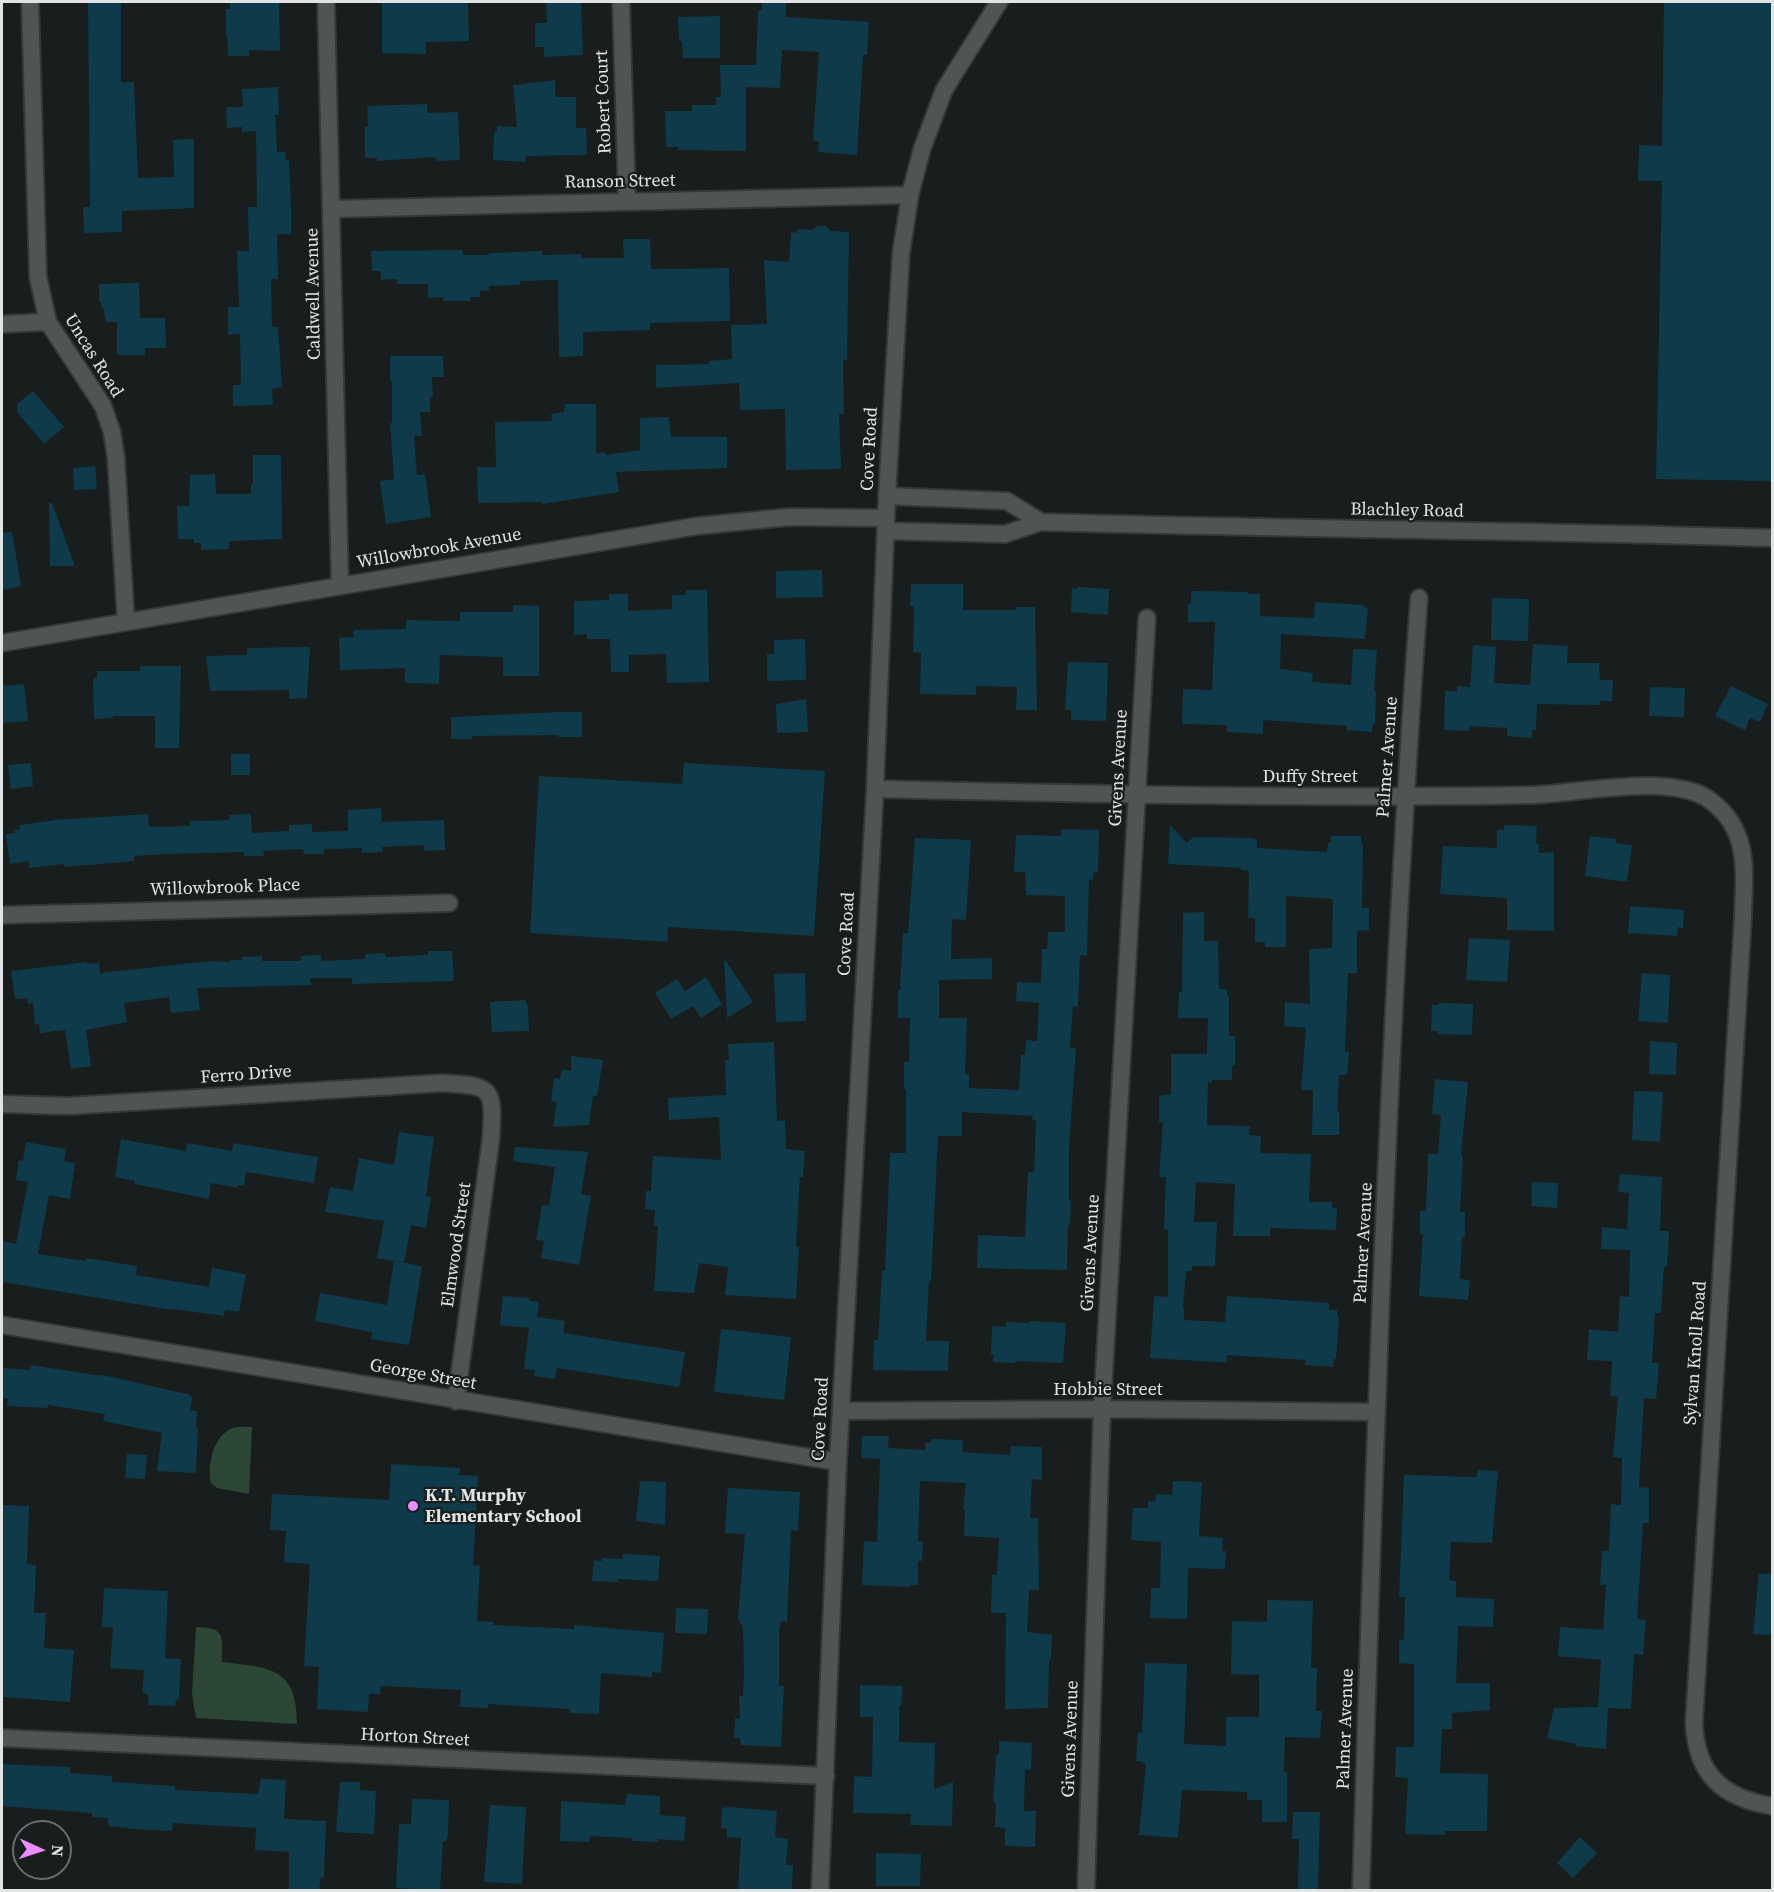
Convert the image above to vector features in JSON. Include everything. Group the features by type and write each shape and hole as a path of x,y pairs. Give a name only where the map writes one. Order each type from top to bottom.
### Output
{"street":[{"name":"Uncas Road","path":"30,2 38,277 48,322 103,406 112,432 116,458 126,622"},
{"name":"Caldwell Avenue","path":"326,2 340,586"},
{"name":"Robert Court","path":"621,2 627,201"},
{"name":"Cove Road","path":"820,1890 838,1462 875,789 887,496 901,254 909,195 922,149 944,90 999,2"},
{"name":"Ranson Street","path":"332,208 909,195"},
{"path":"2,324 48,322"},
{"path":"887,496 1007,501 1041,522"},
{"name":"Willowbrook Avenue","path":"2,643 697,526 789,517 886,525"},
{"name":"Blachley Road","path":"886,525 1005,534 1041,522 1773,538"},
{"name":"Palmer Avenue","path":"1361,1890 1375,1412 1404,797 1419,598"},
{"name":"Givens Avenue","path":"1086,1890 1102,1409 1138,796 1146,618"},
{"name":"Duffy Street","path":"875,789 1138,796 1404,797 1548,794 1662,786 1688,791 1710,800 1728,818 1738,837 1744,858"},
{"name":"Sylvan Knoll Road","path":"1744,858 1743,917 1694,1722 1695,1742 1710,1778 1731,1793 1759,1804 1773,1806"},
{"name":"Willowbrook Place","path":"2,915 450,903"},
{"name":"Ferro Drive","path":"2,1104 68,1106 442,1083 483,1088 489,1095"},
{"name":"Elmwood Street","path":"456,1401 491,1138 492,1114 489,1095"},
{"name":"George Street","path":"2,1325 838,1462"},
{"name":"Hobbie Street","path":"841,1411 1102,1409 1375,1412"},
{"name":"Horton Street","path":"2,1738 826,1776"}],"green space":[{"path":"252,1427 249,1494 217,1488 211,1483 210,1476 211,1460 216,1444 226,1432 233,1428"},
{"path":"196,1627 213,1629 218,1632 222,1640 222,1662 266,1669 286,1680 296,1705 297,1724 196,1718 192,1694"}],"building":[{"path":"88,2 121,2 121,82 134,82 138,178 174,177 173,140 194,139 194,208 122,211 122,232 84,233 83,207 90,207"},
{"path":"230,2 279,2 280,51 249,50 249,56 228,56 226,9 230,9"},
{"path":"382,2 468,2 469,41 426,42 426,54 382,53"},
{"path":"546,2 581,2 583,55 544,57 544,47 535,47 535,23 547,23"},
{"path":"762,2 786,2 786,17 869,22 867,55 863,55 857,155 818,152 819,141 813,141 819,52 782,50 780,88 746,87 746,151 678,150 678,147 666,147 665,111 692,111 692,105 716,105 716,97 721,97 720,65 756,65 758,11 762,10"},
{"path":"1664,2 1773,2 1773,481 1656,479 1662,181 1638,181 1639,145 1662,146"},
{"path":"720,16 720,58 683,58 682,41 679,41 678,17"},
{"path":"555,80 555,97 576,97 576,128 586,128 587,155 526,156 525,162 493,160 494,132 497,131 497,126 517,127 513,85"},
{"path":"278,87 279,115 275,115 277,152 285,152 286,160 289,160 291,208 291,234 277,234 278,279 271,279 272,327 278,327 282,387 272,389 273,405 233,406 233,385 241,385 240,334 228,335 228,307 239,307 237,251 249,251 248,207 257,207 256,131 242,132 242,127 227,128 226,107 243,107 242,89"},
{"path":"427,104 427,113 458,112 460,160 437,161 436,157 377,161 377,158 365,158 365,127 368,127 367,106"},
{"path":"818,226 826,226 830,231 849,232 847,360 843,360 844,414 839,414 841,469 786,470 785,409 740,410 739,383 656,388 656,365 709,364 709,361 732,359 731,325 767,324 764,260 789,262 791,232 797,233 797,229 813,230"},
{"path":"623,239 650,239 651,269 729,268 730,321 650,323 650,330 583,332 583,356 559,357 558,280 520,281 520,285 489,286 489,290 480,291 480,297 470,297 470,301 443,301 443,297 428,298 428,284 397,284 397,279 381,280 381,271 372,271 371,251 462,250 463,255 489,255 489,253 542,251 542,255 581,254 581,258 624,258"},
{"path":"139,283 140,318 165,318 166,348 145,348 145,355 117,355 117,322 106,322 103,307 99,301 99,284"},
{"path":"390,356 443,356 444,377 432,377 433,397 430,397 430,412 420,412 422,436 414,436 417,475 425,474 431,517 386,524 380,481 394,479 390,423 392,423 392,381 390,381"},
{"path":"33,391 64,427 44,444 17,412 17,404"},
{"path":"565,404 596,404 596,453 605,452 606,455 640,450 640,418 669,417 671,437 727,437 727,468 616,472 619,492 542,504 542,502 478,503 477,467 496,467 495,422 552,421 551,414 564,412"},
{"path":"253,455 281,455 282,539 229,541 229,549 201,550 201,543 194,543 194,539 178,539 177,506 189,506 190,475 215,474 216,494 251,494"},
{"path":"95,466 97,489 74,490 73,468"},
{"path":"49,503 52,503 75,566 50,566"},
{"path":"12,532 21,586 2,590 2,533"},
{"path":"822,570 823,597 776,598 776,571"},
{"path":"911,584 963,584 963,610 1016,610 1016,607 1035,607 1037,710 1016,710 1017,687 976,686 976,695 920,694 921,653 913,652 914,606 910,606"},
{"path":"1078,587 1109,589 1108,615 1071,612 1072,588 1078,589"},
{"path":"686,590 707,590 709,682 667,683 666,654 629,655 629,672 611,672 610,639 587,639 587,634 574,635 574,601 609,600 609,594 628,594 628,611 672,609 672,595 686,595"},
{"path":"1191,591 1260,594 1260,616 1314,618 1315,602 1364,605 1368,608 1365,639 1281,634 1280,669 1313,673 1312,682 1351,685 1353,649 1377,650 1374,691 1376,691 1375,724 1373,724 1372,732 1347,730 1347,726 1263,720 1263,734 1227,732 1227,725 1182,724 1183,689 1212,690 1215,622 1188,622"},
{"path":"1492,598 1529,599 1528,641 1491,640"},
{"path":"513,605 539,606 539,676 503,676 503,657 440,655 439,684 405,683 405,668 340,670 339,638 354,637 353,630 406,629 406,620 460,621 460,612 513,612"},
{"path":"805,639 806,680 767,681 767,654 774,654 774,640"},
{"path":"1533,644 1568,646 1567,663 1599,663 1600,680 1613,680 1612,701 1600,701 1600,705 1537,704 1536,730 1532,730 1532,738 1507,736 1507,728 1469,726 1469,731 1444,730 1445,691 1457,691 1457,686 1470,687 1473,645 1496,647 1494,683 1530,685"},
{"path":"310,647 307,698 289,699 289,690 210,691 206,656 247,655 247,648"},
{"path":"1068,662 1108,663 1106,721 1071,720 1071,710 1065,710"},
{"path":"140,666 181,666 179,748 155,748 155,716 113,716 113,718 94,719 93,678 97,678 97,671 140,671"},
{"path":"24,684 28,721 2,723 2,686"},
{"path":"1731,686 1768,704 1760,722 1750,718 1745,730 1715,716"},
{"path":"1650,687 1685,688 1684,717 1649,716"},
{"path":"806,699 808,732 777,733 776,704"},
{"path":"582,712 582,737 472,736 472,739 451,739 451,717"},
{"path":"231,754 250,754 250,775 231,775"},
{"path":"31,763 33,786 11,789 8,765"},
{"path":"684,763 825,771 814,936 668,927 667,942 530,933 539,776 682,784"},
{"path":"381,808 382,822 444,820 445,850 424,851 424,845 382,847 383,852 362,853 362,848 324,849 324,854 304,854 303,849 263,851 264,856 244,856 244,852 164,854 134,856 134,861 29,868 29,861 10,864 6,834 15,833 14,830 20,829 20,825 55,820 148,814 149,827 190,826 190,821 229,820 229,815 251,814 252,833 289,831 289,825 312,824 312,832 348,831 348,810"},
{"path":"1170,825 1187,843 1193,837 1252,838 1257,840 1257,848 1327,852 1331,836 1361,836 1361,844 1363,844 1362,908 1369,908 1369,930 1357,931 1357,973 1348,973 1345,1051 1349,1052 1347,1075 1339,1075 1337,1111 1339,1111 1339,1135 1312,1135 1313,1090 1301,1090 1306,1028 1284,1026 1285,1002 1310,1004 1309,949 1332,948 1333,899 1286,896 1286,947 1265,947 1265,942 1255,942 1255,918 1248,918 1249,871 1241,870 1241,868 1168,864"},
{"path":"1504,825 1537,826 1536,843 1539,844 1539,853 1554,852 1554,931 1507,930 1507,898 1440,894 1443,846 1497,848 1497,830 1504,830"},
{"path":"1061,829 1099,830 1098,872 1093,872 1093,880 1089,879 1087,956 1080,955 1078,1007 1073,1006 1070,1048 1076,1048 1069,1147 1069,1201 1071,1201 1067,1270 977,1268 978,1235 1025,1237 1028,1172 1034,1172 1036,1121 1032,1120 1033,1116 962,1112 962,1136 938,1136 931,1281 929,1281 926,1341 949,1341 948,1371 873,1370 874,1340 878,1340 882,1270 885,1271 890,1153 906,1153 904,1062 909,1062 910,1018 898,1018 898,990 900,990 903,933 908,933 915,838 971,840 966,920 952,919 951,959 992,958 992,979 939,980 939,1018 967,1018 965,1074 969,1074 969,1088 1019,1090 1021,1055 1025,1055 1026,1040 1037,1041 1039,1003 1016,1001 1017,982 1041,983 1042,949 1047,949 1048,932 1065,932 1065,896 1026,895 1025,872 1014,872 1016,835 1061,836"},
{"path":"1590,836 1616,839 1616,843 1632,845 1627,882 1585,876"},
{"path":"1630,906 1684,910 1683,928 1678,927 1677,936 1628,933"},
{"path":"1204,912 1204,941 1218,941 1219,989 1227,989 1229,1036 1235,1036 1235,1065 1232,1066 1232,1080 1208,1082 1207,1125 1250,1126 1249,1135 1261,1136 1260,1153 1311,1154 1309,1202 1332,1202 1332,1208 1337,1208 1336,1230 1270,1228 1270,1236 1233,1236 1235,1184 1196,1182 1194,1222 1217,1222 1215,1266 1192,1266 1192,1271 1186,1271 1184,1320 1225,1322 1227,1296 1329,1303 1329,1310 1337,1310 1337,1317 1339,1317 1336,1359 1334,1359 1333,1367 1305,1365 1305,1360 1227,1355 1227,1362 1150,1358 1154,1296 1168,1297 1168,1230 1164,1229 1166,1177 1159,1177 1163,1122 1159,1122 1159,1096 1171,1094 1171,1054 1207,1054 1208,1018 1178,1018 1179,992 1182,991 1183,913"},
{"path":"1469,938 1510,940 1507,982 1466,980"},
{"path":"428,951 452,951 454,981 352,984 352,978 310,978 311,985 197,988 200,1010 171,1013 169,997 124,1003 127,1022 86,1030 91,1066 71,1069 65,1030 40,1033 39,1024 35,1025 33,1003 28,1004 27,998 15,999 11,971 87,962 87,964 99,963 100,973 210,961 229,962 230,960 242,960 242,957 262,956 262,961 301,961 301,956 321,955 321,961 365,959 365,954 385,953 385,957 428,955"},
{"path":"724,958 753,1002 727,1018"},
{"path":"805,973 806,1021 776,1022 774,974"},
{"path":"1642,973 1670,975 1668,1023 1638,1021"},
{"path":"706,977 722,1004 701,1018 693,1006 671,1019 655,993 677,979 685,991"},
{"path":"525,1000 528,1007 529,1031 492,1032 490,1002"},
{"path":"1439,1003 1473,1004 1472,1035 1437,1034 1438,1031 1431,1031 1432,1005 1439,1005"},
{"path":"1650,1041 1677,1043 1676,1075 1649,1074"},
{"path":"774,1042 777,1121 785,1120 786,1149 805,1151 803,1177 800,1177 796,1299 725,1295 728,1267 699,1263 694,1293 654,1291 658,1226 654,1226 655,1210 645,1209 646,1191 651,1191 653,1156 721,1160 719,1117 669,1120 668,1098 726,1095 725,1060 729,1060 728,1044"},
{"path":"571,1056 603,1060 597,1096 593,1096 589,1125 553,1127 557,1102 551,1101 554,1078 560,1079 562,1069 571,1071"},
{"path":"1435,1079 1468,1082 1461,1155 1463,1155 1460,1212 1465,1212 1465,1237 1462,1237 1460,1279 1470,1280 1468,1300 1419,1296 1423,1234 1420,1234 1420,1211 1426,1211 1428,1154 1438,1154 1441,1115 1432,1114"},
{"path":"1634,1091 1663,1092 1660,1142 1632,1140"},
{"path":"399,1132 434,1137 426,1196 431,1197 426,1228 411,1225 404,1263 377,1258 384,1221 325,1212 330,1187 353,1191 359,1158 394,1165"},
{"path":"121,1139 186,1151 187,1143 232,1151 233,1143 318,1157 314,1183 246,1172 244,1186 238,1185 238,1188 211,1183 209,1199 135,1184 135,1181 115,1177"},
{"path":"26,1142 66,1149 64,1161 75,1163 70,1199 49,1195 38,1254 85,1261 86,1258 137,1266 136,1275 209,1287 212,1268 246,1274 239,1312 225,1310 224,1316 172,1310 2,1282 2,1241 16,1244 28,1182 16,1180 19,1160 23,1161"},
{"path":"515,1147 588,1152 581,1194 591,1196 579,1265 541,1258 544,1241 536,1240 542,1205 549,1206 555,1167 513,1161"},
{"path":"1620,1174 1662,1177 1660,1231 1669,1231 1661,1313 1655,1313 1652,1363 1659,1363 1656,1399 1644,1398 1639,1487 1649,1488 1649,1523 1643,1523 1637,1619 1646,1620 1643,1655 1634,1654 1631,1709 1608,1708 1606,1749 1575,1746 1576,1744 1547,1738 1554,1708 1598,1707 1601,1660 1558,1656 1560,1627 1603,1630 1606,1585 1600,1585 1602,1551 1609,1551 1611,1504 1621,1505 1622,1458 1613,1457 1618,1397 1610,1396 1612,1361 1587,1360 1589,1329 1618,1332 1620,1296 1629,1297 1630,1250 1601,1249 1602,1227 1627,1229 1629,1193 1618,1192"},
{"path":"1532,1182 1558,1183 1557,1208 1531,1206"},
{"path":"394,1261 422,1266 409,1345 371,1339 372,1332 315,1321 320,1293 387,1305"},
{"path":"503,1296 530,1298 529,1301 539,1302 537,1317 565,1321 563,1333 685,1352 679,1387 557,1368 555,1379 534,1376 535,1370 524,1369 529,1328 500,1325"},
{"path":"1029,1321 1066,1323 1063,1363 993,1362 994,1355 991,1355 992,1326 1006,1327 1006,1322 1029,1323"},
{"path":"721,1329 791,1337 784,1400 714,1392"},
{"path":"31,1365 103,1375 191,1395 190,1411 197,1411 196,1473 157,1471 162,1433 103,1421 105,1414 48,1405 47,1408 7,1406 8,1399 2,1398 2,1368 30,1370"},
{"path":"862,1436 889,1436 888,1448 925,1450 925,1443 931,1443 931,1439 963,1440 962,1452 1010,1455 1011,1446 1042,1447 1042,1480 1032,1479 1030,1518 1038,1518 1039,1590 1029,1590 1027,1632 1052,1635 1048,1708 1005,1709 1006,1613 991,1613 992,1575 997,1575 999,1538 964,1536 965,1509 963,1509 966,1483 920,1481 918,1541 923,1542 922,1561 918,1561 918,1585 910,1585 910,1587 862,1585 864,1541 877,1542 880,1459 861,1458"},
{"path":"127,1454 147,1455 145,1479 125,1478"},
{"path":"391,1464 460,1468 459,1475 478,1476 473,1565 480,1566 477,1621 493,1622 493,1625 574,1629 574,1625 664,1633 661,1673 652,1672 652,1677 601,1673 599,1714 570,1713 570,1709 488,1704 488,1708 460,1707 461,1690 381,1686 380,1694 369,1694 368,1712 317,1709 319,1667 304,1666 310,1564 284,1562 286,1531 270,1530 272,1494 389,1500"},
{"path":"1477,1470 1498,1471 1492,1543 1451,1542 1449,1580 1456,1581 1456,1597 1494,1599 1493,1627 1458,1626 1456,1683 1490,1683 1490,1710 1452,1713 1452,1729 1442,1729 1440,1773 1488,1774 1487,1831 1445,1831 1445,1835 1405,1834 1408,1778 1395,1777 1396,1747 1414,1747 1414,1664 1399,1663 1399,1640 1404,1640 1405,1597 1399,1597 1404,1475 1477,1477"},
{"path":"640,1481 666,1482 665,1525 636,1521"},
{"path":"1173,1481 1202,1482 1199,1536 1223,1538 1222,1551 1226,1551 1225,1569 1188,1568 1187,1619 1150,1618 1151,1588 1160,1588 1161,1542 1131,1540 1133,1508 1148,1508 1148,1501 1155,1502 1156,1494 1172,1495"},
{"path":"728,1488 800,1492 798,1531 791,1530 787,1622 781,1621 779,1633 779,1686 784,1686 781,1747 741,1745 740,1738 734,1738 735,1718 740,1719 739,1696 743,1696 743,1628 738,1618 745,1534 725,1533"},
{"path":"2,1505 29,1506 27,1564 36,1565 34,1613 46,1613 44,1648 74,1650 70,1702 2,1697"},
{"path":"623,1554 660,1556 658,1581 618,1579 618,1582 592,1581 594,1560 623,1559"},
{"path":"1759,1574 1773,1574 1773,1635 1753,1634"},
{"path":"104,1588 168,1591 165,1658 181,1659 179,1700 176,1699 175,1706 148,1705 149,1696 142,1692 144,1670 110,1668 113,1627 102,1627"},
{"path":"1267,1600 1313,1601 1311,1668 1317,1668 1316,1711 1322,1711 1320,1738 1285,1737 1284,1772 1287,1772 1287,1822 1262,1822 1262,1800 1247,1800 1247,1792 1182,1790 1178,1838 1139,1835 1146,1764 1136,1761 1138,1732 1142,1733 1145,1663 1187,1664 1184,1744 1226,1746 1226,1717 1259,1717 1259,1675 1231,1674 1232,1621 1267,1622"},
{"path":"676,1608 708,1609 707,1634 675,1633"},
{"path":"860,1685 903,1686 901,1706 899,1706 899,1742 935,1743 934,1789 953,1782 952,1826 910,1825 911,1814 853,1813 854,1776 872,1777 873,1717 860,1717"},
{"path":"999,1741 1032,1743 1031,1770 1025,1769 1024,1811 1036,1811 1035,1847 1005,1846 1005,1828 995,1827 996,1802 993,1802"},
{"path":"2,1764 70,1767 70,1773 112,1776 112,1782 175,1786 175,1790 258,1794 261,1779 286,1780 284,1819 326,1821 324,1878 321,1877 319,1890 289,1890 289,1852 255,1850 256,1828 173,1823 172,1831 135,1829 109,1826 107,1818 92,1817 92,1813 2,1806"},
{"path":"340,1782 360,1782 360,1790 376,1791 374,1834 336,1832"},
{"path":"627,1794 660,1796 660,1815 686,1817 684,1841 658,1839 658,1842 632,1841 632,1838 590,1836 589,1842 560,1841 561,1801 625,1805"},
{"path":"412,1799 449,1800 448,1835 446,1841 443,1841 440,1890 396,1888 399,1824 411,1824"},
{"path":"490,1805 526,1807 522,1884 484,1882"},
{"path":"722,1808 777,1811 775,1837 788,1839 786,1865 793,1865 792,1890 738,1890 741,1838 727,1837 727,1829 721,1828"},
{"path":"1293,1812 1320,1812 1318,1890 1298,1890 1299,1839 1292,1839"},
{"path":"1580,1837 1597,1853 1573,1878 1557,1863"},
{"path":"876,1853 921,1854 920,1886 876,1886"}],"place":[{"name":"K.T. Murphy Elementary School","path":"413,1506"}]}
